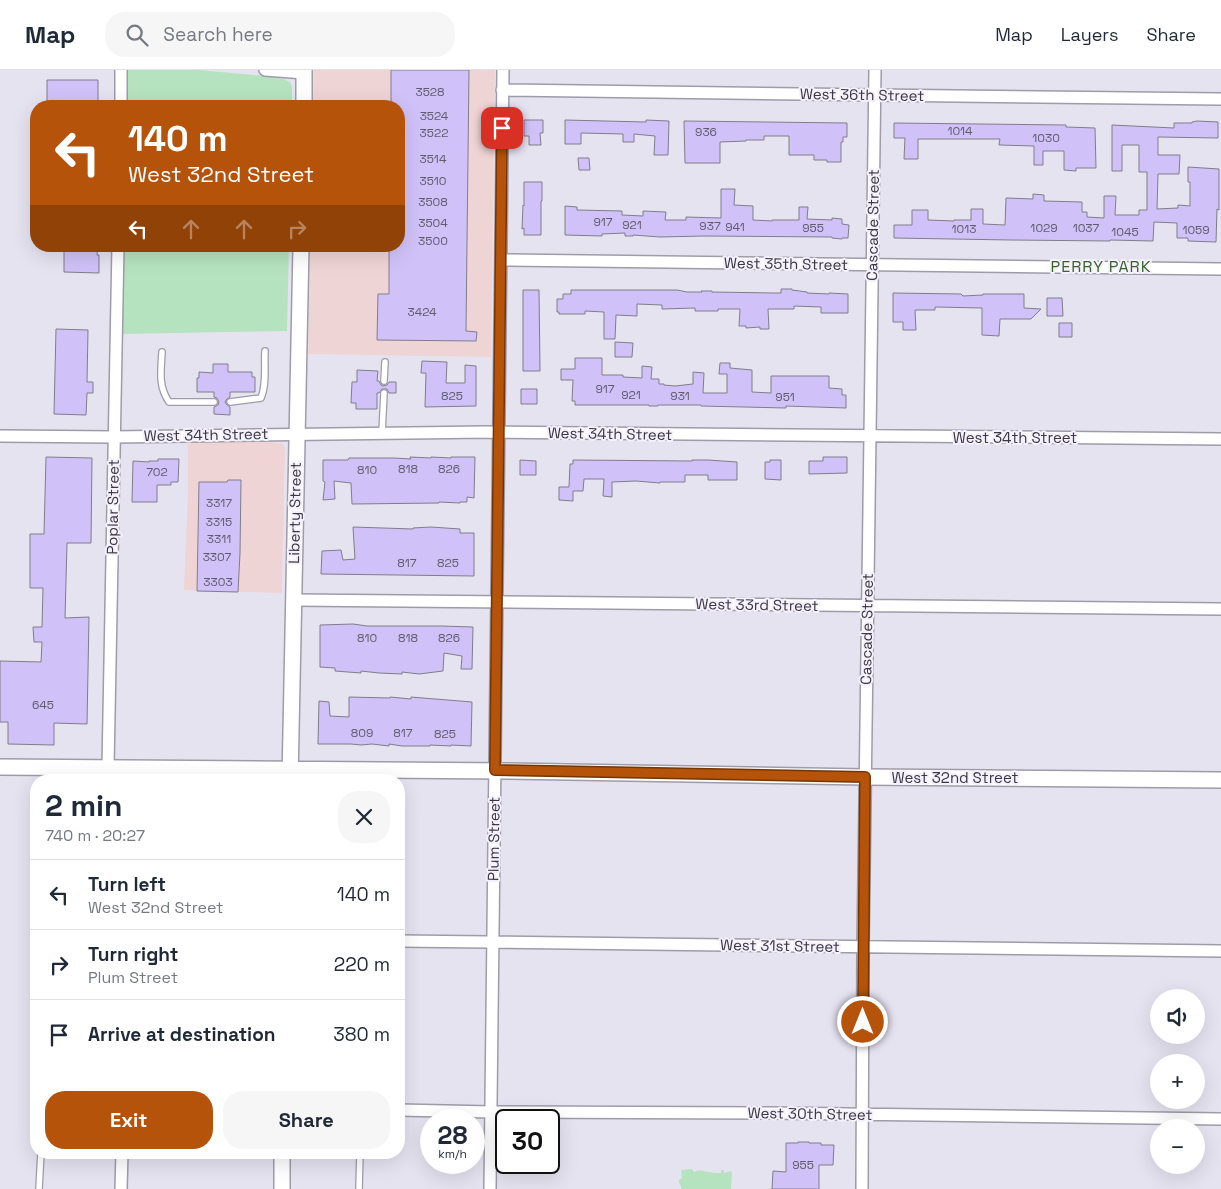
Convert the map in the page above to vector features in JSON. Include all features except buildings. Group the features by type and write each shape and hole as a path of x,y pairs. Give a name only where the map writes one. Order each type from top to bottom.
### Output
{"street":[{"path":"120,100 121,70"},
{"path":"265,70 304,71 304,100"},
{"name":"Plum Street","path":"490,1189 503,70"},
{"name":"Cascade Street","path":"862,1189 863,947 875,70"},
{"name":"West 36th Street","path":"502,90 1221,99"},
{"name":"Poplar Street","path":"108,767 118,252"},
{"name":"Liberty Street","path":"290,774 301,252"},
{"name":"West 35th Street","path":"501,260 1221,269"},
{"name":"West 34th Street","path":"0,436 114,437 499,432 1221,439"},
{"name":"West 33rd Street","path":"294,600 1221,609"},
{"name":"West 32nd Street","path":"0,767 108,767 130,773 210,774"},
{"name":"West 32nd Street","path":"331,774 495,770 865,777 1221,780"},
{"name":"West 31st Street","path":"405,941 1221,951"},
{"name":"West 30th Street","path":"405,1110 1221,1119"},
{"path":"121,1189 122,1159"},
{"path":"282,1159 282,1189"}],"lane":[{"path":"230,402 261,398 264,383 265,351"},
{"path":"162,352 162,387 169,402 214,402"},
{"path":"384,382 385,362"},
{"path":"382,433 384,393"},
{"path":"40,1189 41,1159"},
{"path":"359,1189 360,1159"}],"shaded area":[{"path":"314,70 495,70 491,357 308,354 310,252 405,252 405,100 313,100"},
{"path":"188,442 270,442 282,444 285,447 282,593 184,590"}],"green space":[{"path":"128,70 198,70 265,76 290,82 292,86 292,100 127,100 126,73"},
{"path":"123,252 289,252 287,331 122,334"},
{"path":"692,1169 694,1172 700,1170 712,1173 721,1173 721,1170 724,1170 724,1173 731,1171 731,1189 681,1189 679,1180 682,1178 681,1170"}],"district":[{"name":"PERRY PARK","path":"1101,266"}],"route":[{"path":"502,128 495,770 865,777 863,1022"}]}
